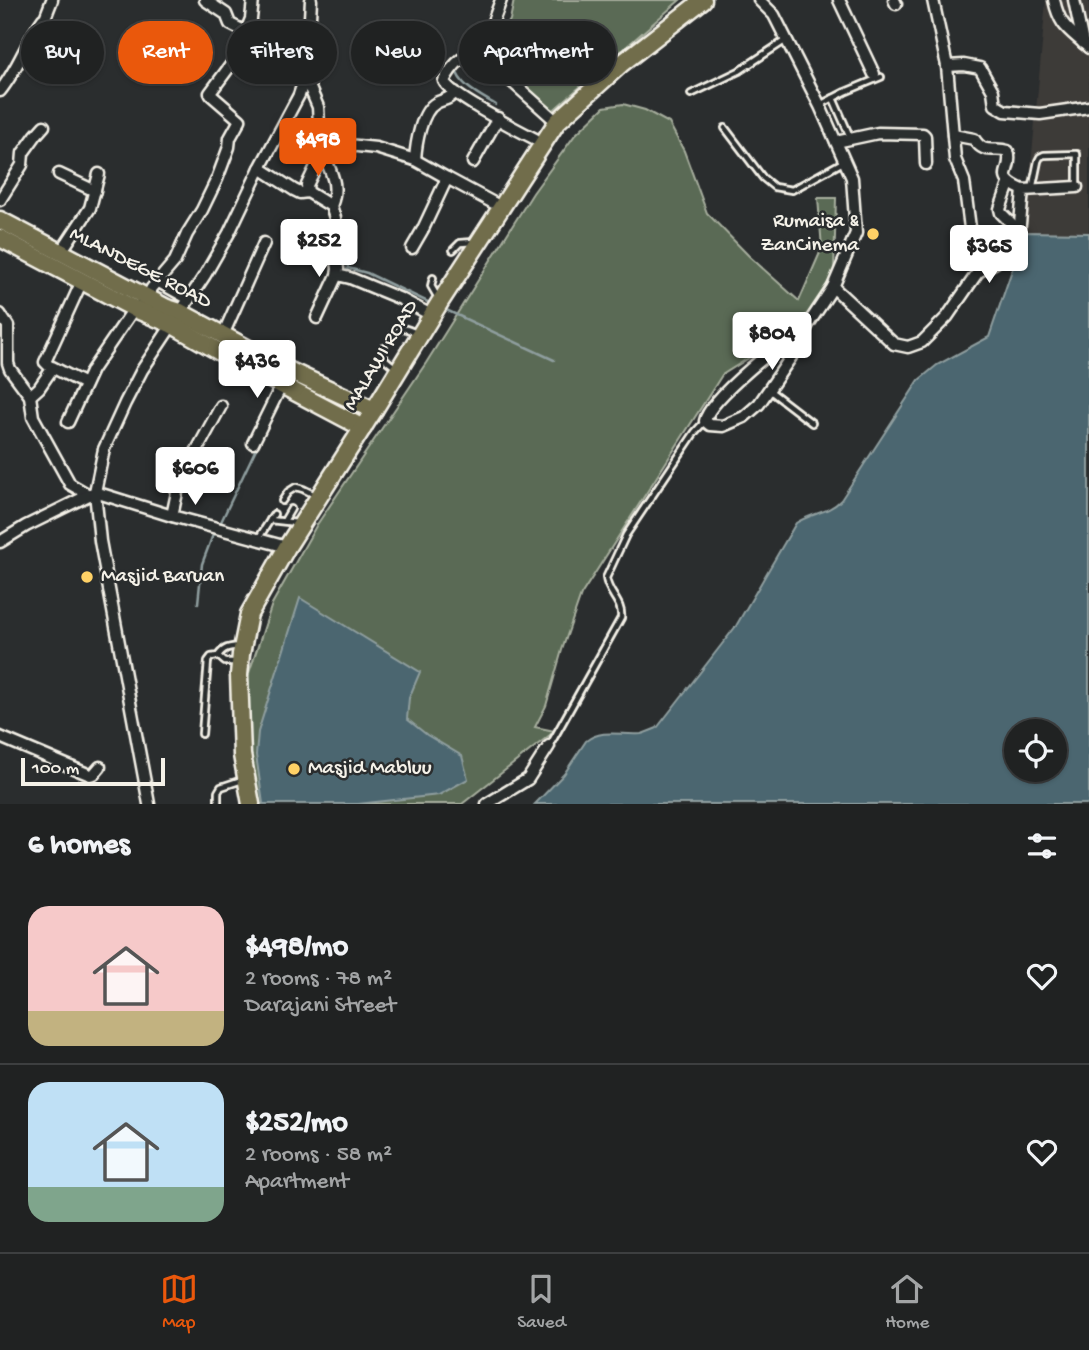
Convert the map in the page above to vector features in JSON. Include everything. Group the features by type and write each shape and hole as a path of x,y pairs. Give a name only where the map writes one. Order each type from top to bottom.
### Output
{"main road":[{"name":"MALAWI ROAD","path":"251,804 242,755 239,675 249,614 301,524 419,335 558,121 621,64 704,0"},
{"name":"MLANDEGE ROAD","path":"0,220 61,252 141,303"},
{"name":"MLANDEGE ROAD","path":"0,238 82,281 173,313 223,335 363,428"},
{"name":"MLANDEGE ROAD","path":"173,313 285,377 374,410"}],"street":[{"path":"0,91 16,70 52,0"},
{"path":"205,0 226,14 229,21"},
{"path":"250,21 253,0"},
{"path":"310,21 311,0"},
{"path":"493,21 501,0"},
{"path":"759,0 774,15 820,106 852,178 856,233 833,287 809,323 792,357 759,404 744,417 723,426 710,425 705,421 708,412 723,393 809,323"},
{"path":"839,0 877,76"},
{"path":"933,0 947,66 955,159 965,188 978,272"},
{"path":"1055,0 1063,25 1086,45"},
{"path":"1074,0 1086,45"},
{"path":"459,61 444,83 542,144"},
{"path":"947,66 980,68 993,91 995,104 1005,111 1040,114 1089,107"},
{"path":"68,422 97,362 157,281 176,261 187,234 217,179 230,138 240,121 210,93 227,70"},
{"path":"149,804 92,494 104,449 125,402 173,313 205,275 229,233 303,84"},
{"path":"309,84 318,107 321,152 335,183 331,206 335,218 334,237 338,269 343,276 401,299 436,308"},
{"path":"515,84 558,121"},
{"path":"415,160 417,139 423,121 435,104 450,98 455,92"},
{"path":"473,162 498,118"},
{"path":"0,200 22,165 23,153 44,126"},
{"path":"836,142 878,133 923,134 926,164"},
{"path":"953,135 975,139 979,146 992,151 1008,151 1010,157 1006,177 1009,184 1000,209 1017,229"},
{"path":"321,152 376,148 415,160 501,207"},
{"path":"308,192 307,186 321,152"},
{"path":"260,168 294,190 308,192 331,206"},
{"path":"59,174 95,191"},
{"path":"61,252 90,208 99,174"},
{"path":"412,248 447,178"},
{"path":"1009,184 1027,190 1077,187"},
{"path":"833,287 894,344 908,347 922,342 947,317 978,272 996,262 1020,224 1027,190"},
{"path":"223,335 264,243"},
{"path":"317,318 343,276"},
{"path":"82,281 46,363 85,384"},
{"path":"157,281 173,313"},
{"path":"0,314 8,326 4,365 30,396 33,417 70,484 92,494 287,547"},
{"path":"30,396 39,388 52,367"},
{"path":"253,443 285,377"},
{"path":"172,516 180,483 221,406"},
{"path":"0,542 26,526 92,494"},
{"path":"0,737 90,775 100,767"},
{"path":"487,804 528,779 550,746"}],"lane":[{"path":"691,94 739,71 786,39"},
{"path":"820,106 877,76"},
{"path":"833,99 851,139"},
{"path":"725,128 763,178 774,187 792,190 845,162"},
{"path":"1027,190 1033,180 1039,158 1044,155 1077,154 1077,187"},
{"path":"453,250 460,243 479,242"},
{"path":"433,278 431,286 436,308"},
{"path":"390,339 400,328 419,335"},
{"path":"384,348 383,357 399,369"},
{"path":"769,390 812,424"},
{"path":"550,746 621,618 622,610 610,591 606,578 626,535 705,421"},
{"path":"282,501 296,487 319,498"},
{"path":"299,495 303,489"},
{"path":"284,521 291,509"},
{"path":"258,539 274,514"},
{"path":"270,520 301,524"},
{"path":"202,734 208,661 227,648 241,654"},
{"path":"218,656 225,662 241,654"},
{"path":"218,804 221,787 246,778"}],"shaded area":[{"path":"1046,0 1089,0 1089,233 1025,232"}],"green space":[{"path":"514,0 680,0 616,56 616,21 510,20"},
{"path":"523,84 583,84 550,113"},
{"path":"623,104 645,110 669,123 684,151 707,213 799,301 822,248 818,198 836,198 834,273 826,292 807,321 722,375 581,595 546,706 535,727 555,731 462,804 258,804 250,757 247,679 272,604 316,526 426,363 533,193 575,135 604,107"}],"water":[{"path":"1025,232 1089,233 1089,804 535,804 564,774 586,741 592,737 606,734 641,734 657,728 736,626 796,523 831,508 841,500 919,380 937,365 989,337"},
{"path":"300,598 420,672 409,698 407,719 427,735 462,756 468,779 439,795 358,804 263,804 256,755 258,732"}],"waterway":[{"path":"456,69 466,85 496,105"},
{"path":"336,203 348,268 345,275"},
{"path":"348,268 367,273 432,304"},
{"path":"332,299 342,280"},
{"path":"444,309 554,360"},
{"path":"221,522 262,436"},
{"path":"198,603 202,564 214,532"}],"place":[{"name":"Rumaisa & ZanCinema","path":"873,234"},
{"name":"Masjid Baruan","path":"87,577"},
{"name":"Masjid Mabluu","path":"294,769"}]}
